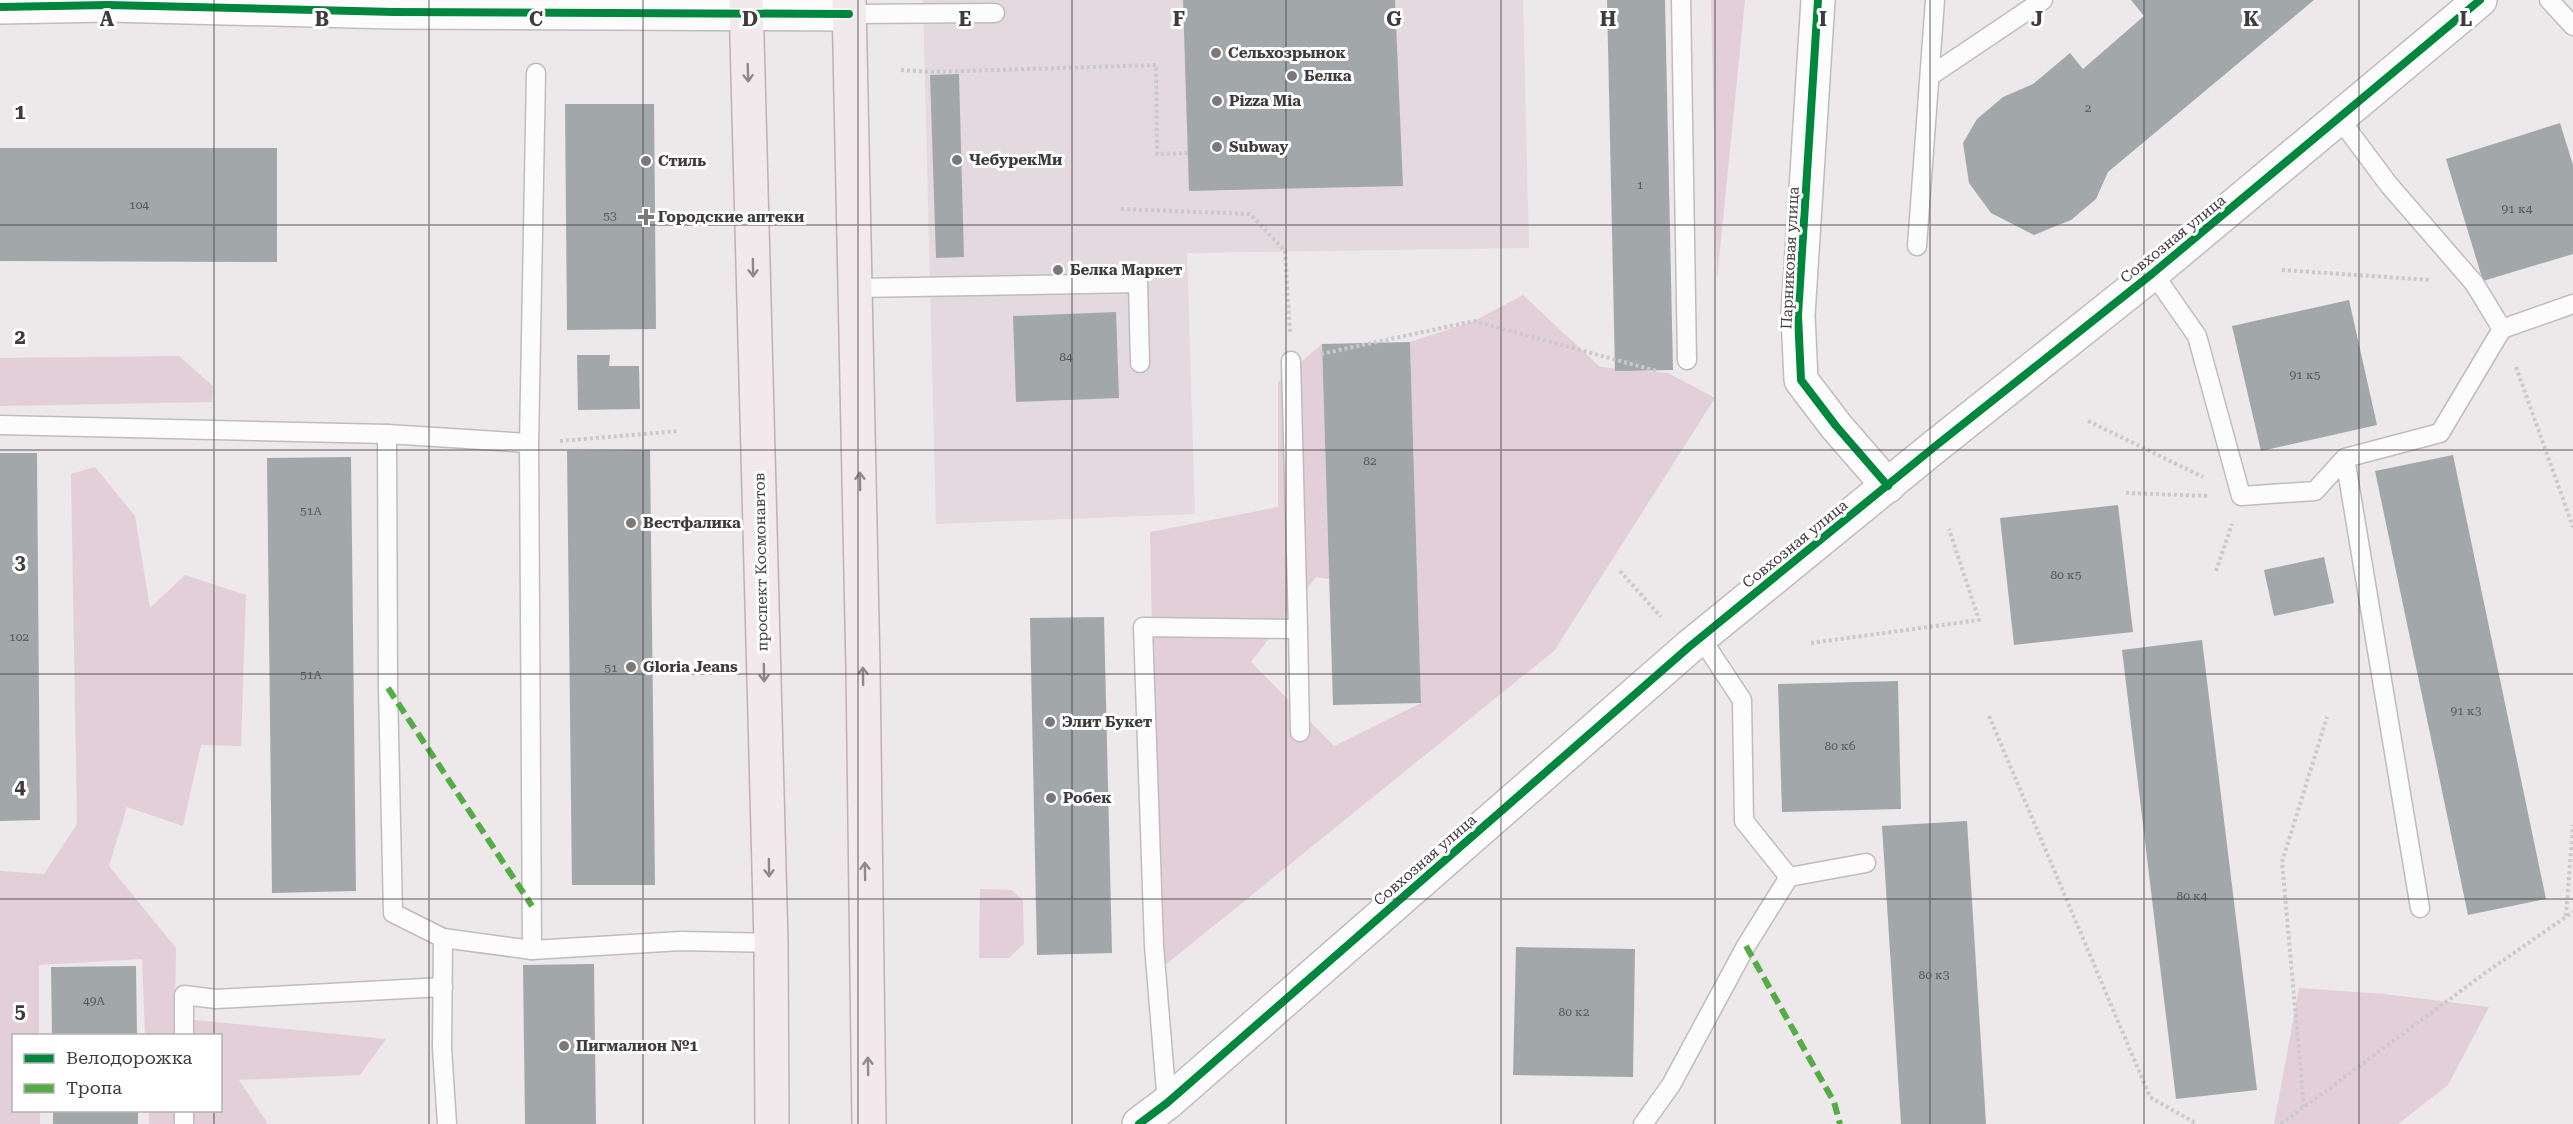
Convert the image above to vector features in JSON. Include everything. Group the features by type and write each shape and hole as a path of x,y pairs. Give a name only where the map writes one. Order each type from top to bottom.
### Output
{"main road":[{"name":"проспект Космонавтов","path":"746,7 771,943 772,1124"},
{"path":"849,7 856,288 869,1124"}],"street":[{"name":"Парниковая улица","path":"1818,0 1798,315 1801,380 1836,426 1888,486"},
{"name":"Совхозная улица","path":"1140,1124 1167,1103 1701,638 2153,273 2480,0"},
{"path":"0,7 108,5 849,7"}],"lane":[{"path":"1682,0 1687,360"},
{"path":"1917,246 1935,0"},
{"path":"1930,76 2043,0"},
{"path":"2550,0 2573,26"},
{"path":"849,7 995,13"},
{"path":"532,950 529,443 536,73"},
{"path":"2339,118 2389,185 2474,283 2502,329"},
{"path":"2153,273 2197,336 2241,496 2315,491 2345,458 2440,433 2502,329 2573,304"},
{"path":"856,288 1138,283 1140,363"},
{"path":"1291,361 1300,732"},
{"path":"0,425 387,434 529,443"},
{"path":"387,434 388,688 393,913 443,938 532,950 681,941 771,943"},
{"path":"2345,458 2420,908"},
{"path":"1167,1103 1154,946 1143,627 1298,629"},
{"path":"1701,638 1742,700 1744,821 1789,877"},
{"path":"1643,1124 1671,1085 1746,946 1789,877 1866,863"},
{"path":"443,938 442,1048 447,1124"},
{"path":"184,1034 184,995 216,999 443,987"}],"path":[{"path":"901,70 932,72 1156,64 1157,154 1188,153"},
{"path":"1121,209 1250,214 1285,252 1291,361 1474,321 1681,377 1687,360"},
{"path":"2282,270 2474,283"},
{"path":"2502,329 2573,527"},
{"path":"2088,421 2241,496"},
{"path":"529,443 678,431"},
{"path":"2126,493 2241,496"},
{"path":"2216,571 2241,496"},
{"path":"1811,643 1979,620 1949,529"},
{"path":"1620,571 1661,617"},
{"path":"1989,716 2150,1097 2196,1124"},
{"path":"2304,1107 2282,862 2327,717"},
{"path":"2566,917 2573,825"},
{"path":"2280,1124 2485,973 2573,912"}],"shaded area":[{"name":"Белка Маркет","path":"923,0 1523,0 1529,248 1187,253 1195,514 936,524"},
{"path":"1711,0 1745,0 1717,279"},
{"path":"1523,295 1600,367 1668,373 1715,398 1554,651 1159,970 1150,532 1278,507 1278,382 1322,344 1329,579 1316,577 1251,662 1334,746 1421,703 1410,342 1474,321"},
{"path":"179,356 213,386 212,402 0,406 0,358"},
{"path":"95,467 135,516 150,608 185,575 246,595 241,746 201,745 183,826 127,807 109,866 176,948 175,1018 386,1039 360,1075 239,1080 268,1124 149,1124 149,1112 222,1112 222,1034 145,1034 142,959 39,965 39,1034 12,1034 12,1112 40,1112 40,1124 0,1124 0,871 44,874 77,824 71,474"},
{"path":"980,889 1012,890 1023,901 1024,943 1009,958 979,958"},
{"path":"2299,988 2385,994 2489,1007 2448,1085 2398,1124 2274,1124"}],"building":[{"name":"Белка","path":"1183,0 1395,0 1403,186 1189,191"},
{"path":"1607,0 1665,0 1673,370 1615,371"},
{"path":"2131,0 2314,0 2108,172 2096,199 2071,220 2034,235 1991,213 1969,183 1963,143 1977,119 2003,97 2033,84 2070,53 2083,69 2144,16"},
{"path":"959,74 964,257 936,258 930,75"},
{"path":"565,104 654,104 656,329 567,330"},
{"path":"2560,123 2573,165 2573,254 2483,281 2446,159"},
{"path":"0,148 277,148 277,262 0,261"},
{"path":"2349,300 2377,425 2261,451 2232,326"},
{"path":"1116,312 1119,398 1016,402 1013,316"},
{"path":"1410,342 1421,703 1333,705 1322,344"},
{"path":"577,355 610,355 609,366 639,366 640,409 578,410"},
{"path":"650,450 655,885 572,885 567,451"},
{"path":"0,453 37,453 40,820 0,821"},
{"path":"2453,455 2546,899 2468,915 2375,471"},
{"path":"351,457 356,891 272,893 267,458"},
{"path":"2118,505 2133,632 2014,645 2000,518"},
{"path":"2324,557 2334,603 2274,616 2264,570"},
{"path":"1104,617 1112,953 1037,955 1030,618"},
{"path":"2202,640 2257,1090 2176,1099 2122,650"},
{"path":"1898,681 1901,809 1782,812 1778,684"},
{"path":"1967,821 1986,1124 1901,1124 1882,826"},
{"path":"1516,947 1635,949 1633,1077 1513,1075"},
{"path":"594,964 596,1124 525,1124 523,965"},
{"path":"136,966 137,1034 52,1034 51,967"},
{"path":"53,1112 138,1112 138,1124 53,1124"}],"marked path":[{"path":"388,688 532,906"},
{"path":"1746,946 1834,1102 1840,1124"}],"cycle path":[{"path":"1818,0 1798,315 1801,380 1836,426 1888,486"},
{"path":"1139,1124 1167,1103 1689,647 1933,448 2153,273 2480,0"},
{"path":"0,7 108,5 394,12 849,14"}],"place":[{"name":"Сельхозрынок","path":"1216,53"},
{"name":"Белка","path":"1292,76"},
{"name":"Pizza Mia","path":"1217,101"},
{"name":"Subway","path":"1217,147"},
{"name":"ЧебурекМи","path":"957,160"},
{"name":"Стиль","path":"646,161"},
{"name":"Городские аптеки","path":"646,217"},
{"name":"Белка Маркет","path":"1058,270"},
{"name":"Вестфалика","path":"631,523"},
{"name":"Gloria Jeans","path":"631,667"},
{"name":"Элит Букет","path":"1050,722"},
{"name":"Робек","path":"1051,798"},
{"name":"Пигмалион №1","path":"564,1046"}]}
